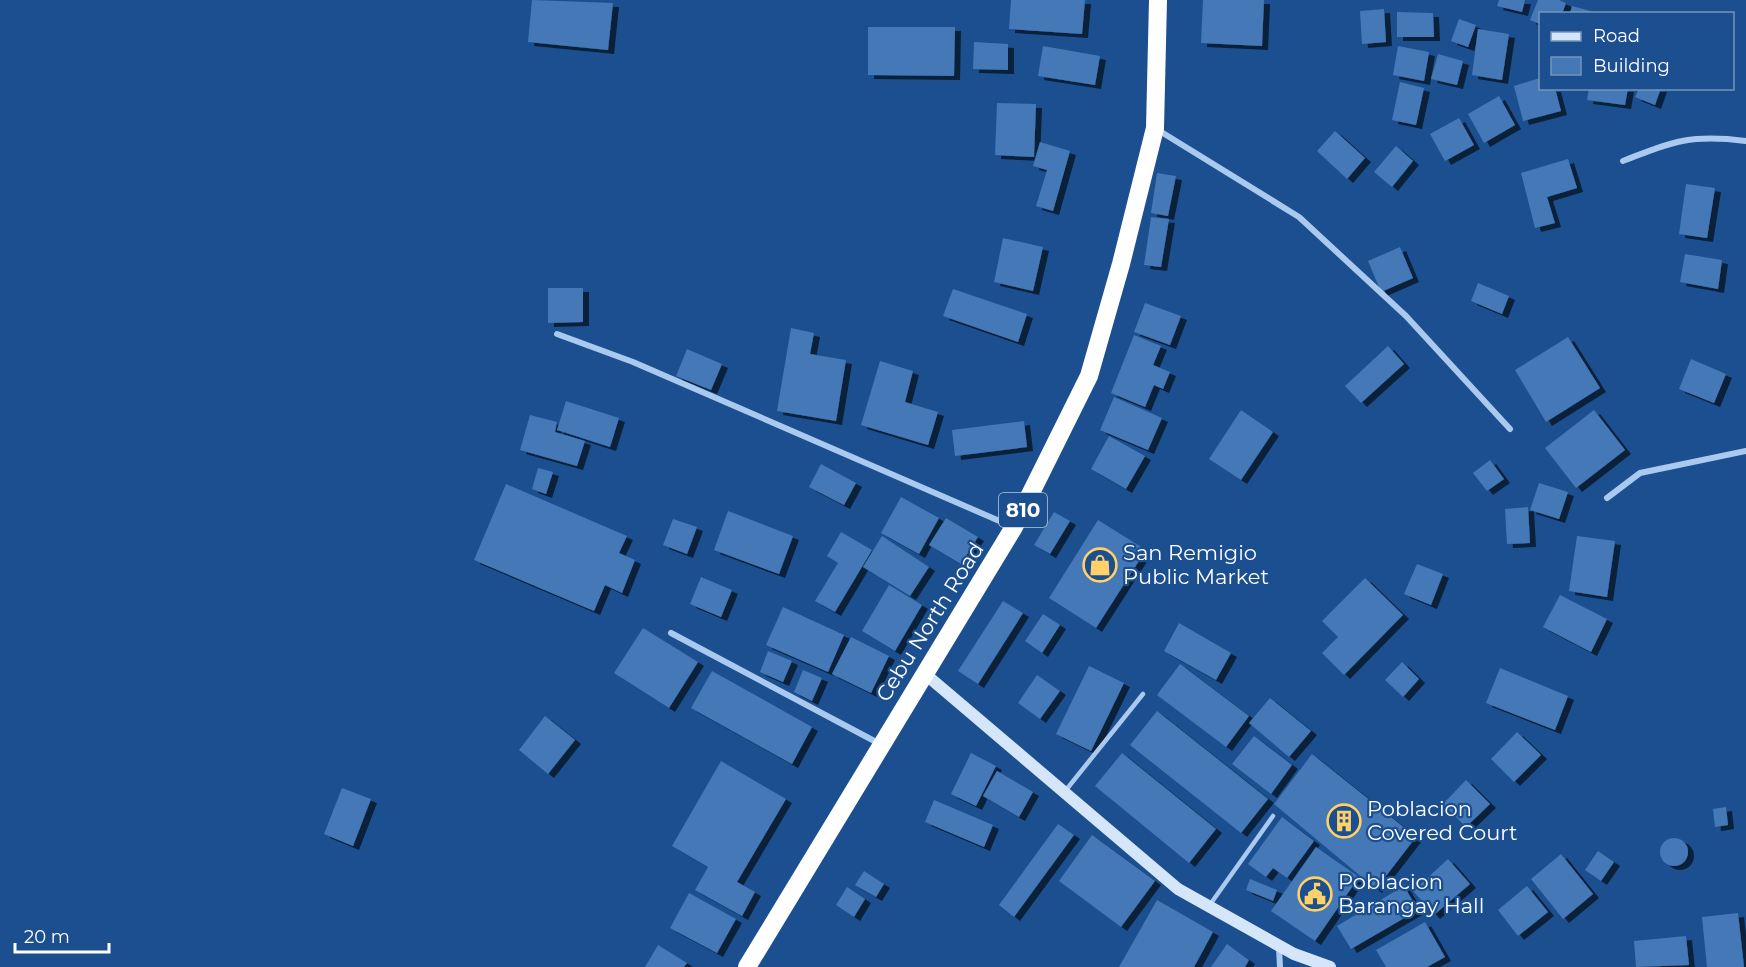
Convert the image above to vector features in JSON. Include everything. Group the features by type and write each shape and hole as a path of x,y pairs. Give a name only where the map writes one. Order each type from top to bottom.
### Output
{"highway":[{"name":"Cebu North Road","path":"747,967 880,744 1014,527 1089,376 1121,264 1155,128 1158,0"}],"street":[{"path":"1155,128 1299,218 1406,316 1510,429"},
{"path":"1623,160 1678,140 1710,136 1746,141"},
{"path":"557,334 633,362 1014,527"},
{"path":"1607,498 1640,473 1746,451"},
{"path":"671,633 880,744"},
{"path":"924,674 1178,889 1279,946 1330,967"},
{"path":"1279,946 1280,967"}],"lane":[{"path":"1064,792 1143,694"},
{"path":"1209,906 1273,816"}],"building":[{"path":"532,0 613,3 608,50 528,42"},
{"path":"1011,0 1085,0 1082,34 1009,29"},
{"path":"1203,0 1264,0 1262,46 1201,43"},
{"path":"1499,0 1525,0 1522,12 1497,6"},
{"path":"1538,0 1559,0 1566,3 1563,12 1539,12 1539,24 1530,20"},
{"path":"1572,6 1594,12 1570,12"},
{"path":"1384,9 1386,42 1362,44 1360,11"},
{"path":"1397,12 1433,13 1434,37 1397,37"},
{"path":"1459,19 1476,25 1468,47 1451,41"},
{"path":"868,27 955,27 954,76 868,75"},
{"path":"1478,29 1509,34 1502,80 1472,75"},
{"path":"974,42 1008,44 1008,70 973,69"},
{"path":"1043,46 1100,56 1095,85 1038,76"},
{"path":"1398,46 1429,52 1424,81 1393,75"},
{"path":"1438,54 1463,61 1457,85 1431,79"},
{"path":"1539,78 1539,90 1556,90 1561,111 1523,121 1514,86"},
{"path":"1400,82 1424,88 1416,125 1392,120"},
{"path":"1589,90 1628,90 1625,105 1587,100"},
{"path":"1638,90 1660,90 1655,105 1635,97"},
{"path":"1499,96 1515,125 1484,143 1468,114"},
{"path":"997,103 1036,104 1034,157 995,155"},
{"path":"1459,118 1474,145 1445,161 1430,134"},
{"path":"1335,131 1365,158 1347,179 1317,151"},
{"path":"1040,142 1070,151 1053,211 1036,206 1047,170 1033,166"},
{"path":"1396,146 1413,161 1392,187 1374,172"},
{"path":"1568,159 1577,188 1547,197 1555,223 1535,228 1521,173"},
{"path":"1157,173 1176,176 1168,216 1151,213"},
{"path":"1686,184 1715,188 1707,238 1679,234"},
{"path":"1151,217 1169,219 1161,267 1144,265"},
{"path":"1003,238 1043,247 1033,291 994,282"},
{"path":"1400,247 1413,278 1381,292 1368,261"},
{"path":"1685,254 1722,260 1718,289 1680,282"},
{"path":"1478,283 1509,296 1502,314 1471,301"},
{"path":"548,288 583,288 583,322 548,323"},
{"path":"953,289 1027,314 1018,342 943,316"},
{"path":"1145,303 1181,316 1170,345 1134,332"},
{"path":"791,328 814,333 810,354 846,360 836,421 777,411"},
{"path":"1134,335 1161,346 1153,365 1170,372 1163,389 1154,385 1145,407 1111,393"},
{"path":"1568,337 1600,388 1546,422 1515,370"},
{"path":"1388,346 1404,364 1361,403 1345,386"},
{"path":"687,349 722,364 711,390 676,376"},
{"path":"1691,359 1726,374 1714,403 1679,389"},
{"path":"880,361 913,371 905,402 938,412 928,445 861,425"},
{"path":"1114,397 1162,418 1148,450 1100,430"},
{"path":"566,401 619,418 610,447 557,430"},
{"path":"1241,410 1273,432 1241,480 1209,459"},
{"path":"1594,410 1625,450 1576,488 1545,448"},
{"path":"530,415 557,422 555,432 585,441 577,466 520,450"},
{"path":"1024,421 1027,447 955,456 952,430"},
{"path":"1109,436 1145,456 1126,489 1091,469"},
{"path":"1490,460 1504,479 1487,491 1473,473"},
{"path":"821,464 856,483 844,505 809,487"},
{"path":"538,468 553,472 546,494 532,489"},
{"path":"1539,483 1568,492 1559,519 1530,510"},
{"path":"506,484 627,536 619,553 635,560 622,593 605,585 594,611 474,560"},
{"path":"901,497 939,518 919,554 881,533"},
{"path":"1528,507 1530,543 1507,544 1505,509"},
{"path":"728,511 793,536 779,574 714,550"},
{"path":"1054,512 1070,521 1050,554 1034,545"},
{"path":"946,518 978,537 961,564 929,545"},
{"path":"673,519 697,527 687,554 663,545"},
{"path":"1098,520 1146,550 1096,628 1049,598"},
{"path":"841,532 872,550 835,612 815,601 838,563 827,556"},
{"path":"882,536 929,567 910,596 863,567"},
{"path":"1577,536 1615,541 1607,597 1569,591"},
{"path":"1417,564 1443,574 1431,605 1404,594"},
{"path":"701,577 732,590 721,617 690,604"},
{"path":"1365,578 1403,615 1344,675 1322,653 1338,637 1322,621"},
{"path":"889,585 922,605 895,651 862,631"},
{"path":"1560,595 1607,619 1591,652 1543,627"},
{"path":"1003,601 1023,613 978,684 958,671"},
{"path":"783,607 844,635 828,672 766,645"},
{"path":"1043,614 1060,625 1042,653 1025,641"},
{"path":"1179,623 1231,653 1216,680 1164,651"},
{"path":"643,628 698,662 669,708 614,673"},
{"path":"851,637 889,656 871,693 832,674"},
{"path":"768,651 792,661 783,682 760,672"},
{"path":"1402,662 1419,679 1403,697 1385,680"},
{"path":"1180,664 1249,716 1226,747 1157,695"},
{"path":"1089,666 1124,683 1091,751 1056,734"},
{"path":"1500,668 1568,696 1555,730 1486,703"},
{"path":"803,670 822,678 812,701 794,692"},
{"path":"712,671 812,727 792,764 691,708"},
{"path":"1037,675 1060,691 1040,719 1018,703"},
{"path":"1270,698 1311,731 1289,757 1249,723"},
{"path":"1157,711 1268,799 1241,833 1130,745"},
{"path":"545,716 575,740 548,774 519,750"},
{"path":"1517,732 1541,755 1514,782 1491,759"},
{"path":"1254,736 1292,765 1271,794 1232,764"},
{"path":"971,753 996,766 976,806 951,794"},
{"path":"1122,753 1216,829 1189,863 1095,786"},
{"name":"Poblacion Covered Court","path":"1312,754 1416,837 1376,889 1274,804"},
{"path":"721,761 786,799 737,882 755,892 742,916 695,890 708,867 672,846"},
{"path":"997,771 1033,792 1019,817 983,796"},
{"path":"1466,780 1490,804 1466,827 1443,804"},
{"path":"342,788 371,799 353,846 324,834"},
{"path":"934,800 993,825 984,847 925,822"},
{"path":"1726,807 1728,825 1715,827 1713,809"},
{"path":"1282,817 1314,841 1287,878 1273,868 1266,877 1248,864"},
{"path":"1058,824 1074,835 1014,917 999,905"},
{"path":"1092,835 1155,881 1121,927 1059,881"},
{"path":"1674,838 1684,842 1688,852 1684,862 1674,866 1664,862 1660,852 1664,842"},
{"name":"Poblacion Barangay Hall","path":"1316,847 1359,877 1315,941 1271,911"},
{"path":"1598,851 1614,862 1601,881 1585,870"},
{"path":"1561,854 1593,894 1563,919 1531,879"},
{"path":"1448,859 1470,884 1434,915 1413,891"},
{"path":"864,871 884,884 876,897 855,885"},
{"path":"1250,879 1277,890 1273,901 1246,890"},
{"path":"1404,886 1418,910 1351,949 1337,926"},
{"path":"1527,886 1548,912 1518,936 1498,910"},
{"path":"847,887 865,899 854,917 836,905"},
{"path":"689,893 736,919 717,953 670,928"},
{"path":"1157,900 1213,932 1194,967 1119,967"},
{"path":"1738,913 1744,967 1707,967 1702,917"},
{"path":"1425,922 1445,957 1427,967 1386,967 1376,950"},
{"path":"1686,936 1689,965 1636,967 1634,941"},
{"path":"1227,944 1249,960 1245,967 1211,967"},
{"path":"658,945 687,963 684,967 645,967"}],"place":[{"name":"San Remigio Public Market","path":"1100,565"},
{"name":"Poblacion Covered Court","path":"1344,821"},
{"name":"Poblacion Barangay Hall","path":"1315,894"}]}
